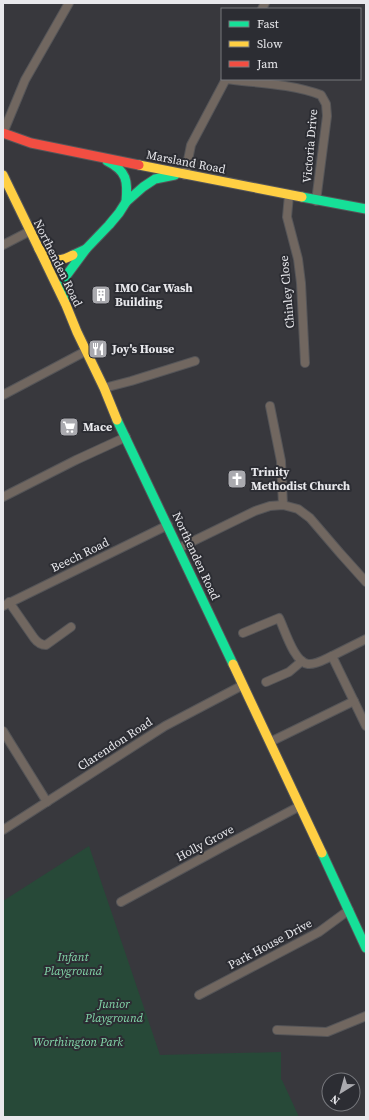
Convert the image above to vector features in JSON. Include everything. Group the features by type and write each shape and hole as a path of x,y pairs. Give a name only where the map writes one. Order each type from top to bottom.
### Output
{"main road":[{"name":"Marsland Road","path":"3,133 30,143 316,201 366,209"},
{"path":"101,157 121,169 127,186 126,202"},
{"name":"Northenden Road","path":"3,175 66,305 120,426 179,548 366,948"},
{"path":"66,305 63,285 66,276 86,249 112,221 126,202 155,179 167,176 184,175"},
{"path":"39,249 47,257 55,260 66,259 86,249"}],"street":[{"path":"3,133 25,80 69,3"},
{"path":"184,175 191,146 225,80"},
{"name":"Victoria Drive","path":"234,80 295,88 321,95 326,104 327,116 316,201"},
{"name":"Chinley Close","path":"289,195 287,217 298,259 301,283 305,364"},
{"path":"3,245 30,231"},
{"path":"3,395 86,351"},
{"path":"104,388 195,361"},
{"path":"270,406 281,461 283,505"},
{"path":"3,497 76,460 126,437"},
{"path":"179,548 255,511 270,506 283,505 298,509 310,518 366,582"},
{"name":"Beech Road","path":"6,604 168,525"},
{"path":"6,604 38,643 42,645 46,645 71,627"},
{"path":"242,633 279,618 295,653 302,661 308,664 314,664 366,639"},
{"path":"332,656 366,726"},
{"path":"266,682 289,672 302,661"},
{"name":"Clarendon Road","path":"3,830 165,726 243,685"},
{"path":"270,742 354,701"},
{"path":"3,731 47,802"},
{"name":"Holly Grove","path":"121,902 300,806"},
{"name":"Park House Drive","path":"199,995 319,932 349,910"},
{"path":"277,1030 327,1032 366,1016"}],"green space":[{"name":"Worthington Park","path":"89,846 160,1055 281,1052 281,1080 299,1117 3,1117 3,901"}],"traffic: fast":[{"path":"107,161 119,169 125,177 127,188 126,202"},
{"path":"73,255 86,249 109,225 126,202 143,187 155,179 175,175"},
{"path":"302,197 366,209"},
{"path":"65,298 63,285 66,276 86,249"},
{"path":"117,420 233,664"},
{"path":"322,853 366,948"}],"traffic: slow":[{"path":"139,165 302,197"},
{"path":"3,175 39,249 47,256 55,260 68,258 73,255"},
{"path":"39,249 104,388 117,420"},
{"path":"233,664 322,853"}],"traffic: jam":[{"path":"3,133 31,143 139,165"}],"place":[{"name":"IMO Car Wash Building","path":"101,295"},
{"name":"Joy's House","path":"98,349"},
{"name":"Mace","path":"69,427"},
{"name":"Trinity Methodist Church","path":"237,479"}],"park label":[{"name":"Infant Playground","path":"73,964"},
{"name":"Junior Playground","path":"114,1011"}]}
